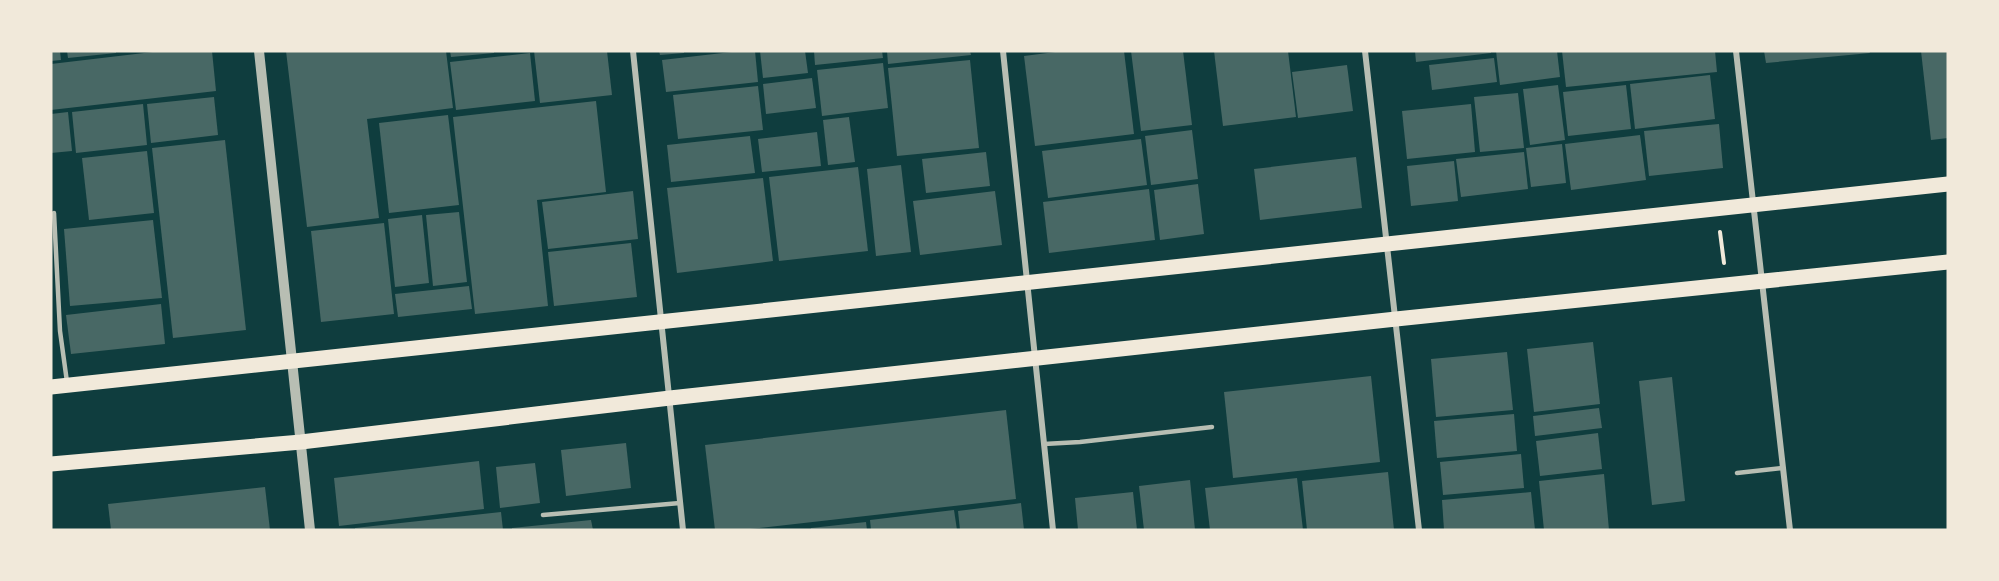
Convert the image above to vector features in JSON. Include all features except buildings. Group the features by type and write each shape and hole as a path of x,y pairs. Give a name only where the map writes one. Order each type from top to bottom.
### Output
{"main road":[{"path":"51,387 1948,184"},
{"path":"51,464 300,442 1035,358 1948,262"}],"street":[{"path":"258,51 310,530"},
{"path":"633,51 683,530"},
{"path":"1003,51 1053,530"},
{"path":"1365,51 1419,530"},
{"path":"1736,51 1790,530"}],"lane":[{"path":"54,213 60,331 67,385"},
{"path":"1044,444 1212,428"},
{"path":"1737,473 1782,468"},
{"path":"543,515 680,503"}],"path":[{"path":"1718,208 1726,284"}]}
